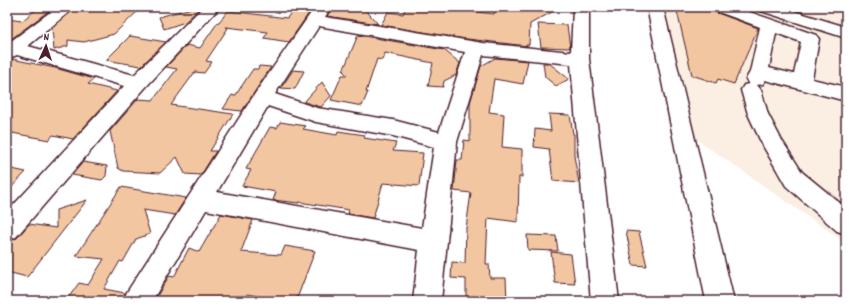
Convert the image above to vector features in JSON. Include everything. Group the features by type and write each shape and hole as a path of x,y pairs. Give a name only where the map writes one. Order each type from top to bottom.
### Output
{"street":[{"path":"10,50 67,7"},
{"path":"7,229 138,83 212,7"},
{"path":"581,7 580,59 605,301"},
{"path":"655,7 720,301"},
{"path":"718,7 810,39 802,83"},
{"path":"764,7 846,33"},
{"path":"787,7 846,26"},
{"path":"137,301 263,96 319,14 476,47 580,59"},
{"path":"769,24 755,80 758,114 773,144 794,179 846,223"},
{"path":"427,301 446,142 476,47"},
{"path":"10,50 138,83"},
{"path":"755,80 802,83 846,94"},
{"path":"263,96 316,115 393,128 446,142"},
{"path":"200,199 433,241"}],"shaded area":[{"path":"657,7 846,7 846,243 692,136"}],"building":[{"path":"39,7 54,7 7,42 7,19 22,21"},
{"path":"89,7 142,7 114,34 84,42 68,40 68,46 54,50 52,28 73,10 90,12"},
{"path":"195,7 201,7 185,22 164,29 159,17"},
{"path":"295,7 313,7 289,42 264,38 268,32 226,27 228,28 206,61 212,62 204,73 195,72 171,105 233,114 210,151 216,151 201,175 185,174 177,157 160,173 123,171 118,168 110,131 138,99 153,100 177,69 166,67 187,45 200,48 218,22 228,11 287,18"},
{"path":"332,7 363,7 378,24 327,16"},
{"path":"406,7 453,7 452,9 494,14 496,7 561,7 530,24 529,45 525,45 527,46 459,38 381,25 388,12 403,14"},
{"path":"676,7 710,7 712,11 758,28 734,84 718,79 716,83 692,75"},
{"path":"538,24 567,25 570,48 541,47"},
{"path":"358,35 444,50 460,63 456,75 444,81 443,87 428,86 433,63 385,53 382,60 377,59 366,92 368,92 362,106 331,100 342,75 347,75 343,71"},
{"path":"130,36 166,42 141,66 106,60"},
{"path":"495,58 528,61 523,84 494,79 489,112 504,114 502,147 522,149 522,177 519,177 518,222 488,218 486,264 489,264 490,278 506,278 507,301 493,301 493,298 466,297 466,279 451,278 452,262 465,263 466,228 471,193 454,191 457,160 462,160 464,140 470,141 470,103 481,66"},
{"path":"12,59 55,68 94,79 88,84 117,91 73,139 53,135 49,140 7,132 7,60"},
{"path":"543,63 549,63 569,79 556,86 545,77"},
{"path":"259,66 271,67 242,111 223,109 232,95 235,96 253,69 258,69"},
{"path":"293,70 304,71 295,89 281,88"},
{"path":"322,82 331,96 321,107 304,102"},
{"path":"549,114 570,115 574,134 574,156 579,183 553,181 549,149 534,147 535,129 551,131"},
{"path":"280,122 306,126 303,129 337,135 338,131 365,135 364,138 396,143 393,151 423,153 419,186 383,183 373,218 348,214 349,210 299,202 273,200 276,192 242,186 251,170 246,169 270,127 277,128"},
{"path":"83,162 107,166 106,176 102,180 72,175"},
{"path":"7,168 26,172 7,192"},
{"path":"121,187 186,198 175,215 143,210 150,234 136,239 123,262 120,261 104,289 125,293 122,301 66,301 79,283 88,285 104,259 76,256"},
{"path":"87,200 27,277 7,272 7,241 17,238 29,224 56,228 56,210"},
{"path":"221,214 253,220 241,252 281,255 285,246 315,251 296,301 280,301 247,294 244,301 154,301 169,276 174,277 189,248 199,252"},
{"path":"626,231 639,232 647,266 633,265"},
{"path":"527,235 556,236 558,251 528,250"},
{"path":"551,252 571,254 575,284 555,283"}]}
